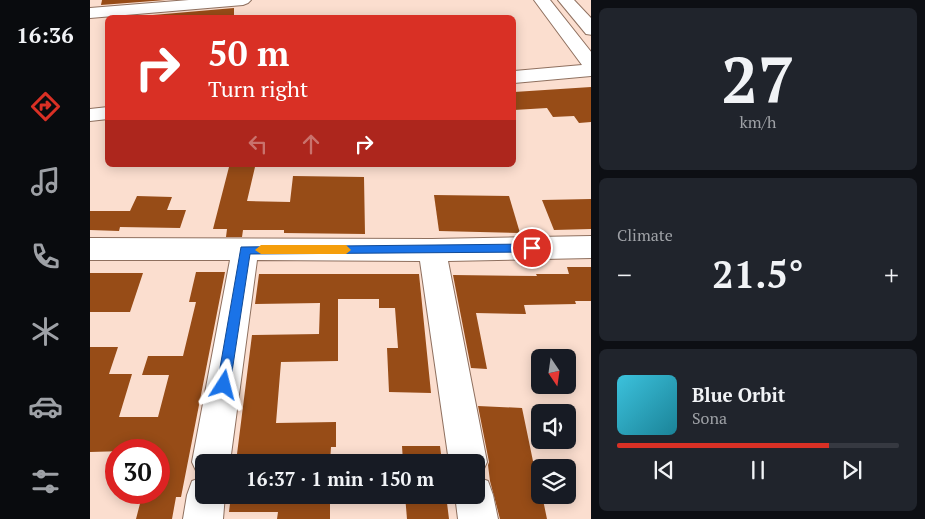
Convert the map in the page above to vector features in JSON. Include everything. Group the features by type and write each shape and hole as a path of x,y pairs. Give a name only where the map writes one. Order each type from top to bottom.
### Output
{"street":[{"path":"90,13 243,0"},
{"path":"542,0 591,66"},
{"path":"566,0 588,24"},
{"path":"516,77 591,70"},
{"path":"90,115 105,113"},
{"path":"90,250 432,250 591,247"},
{"path":"212,454 245,250"},
{"path":"432,250 467,454"},
{"path":"202,519 204,504"},
{"path":"476,504 478,519"}],"building":[{"path":"102,0 166,0 101,5"},
{"path":"234,8 234,15 153,15"},
{"path":"591,87 591,122 579,123 574,116 553,117 547,108 516,110 516,92"},
{"path":"229,167 255,167 247,201 290,202 293,176 364,177 365,234 284,233 284,230 243,230 242,237 226,237 227,229 213,229"},
{"path":"434,195 509,196 520,233 439,231"},
{"path":"137,196 172,197 167,210 186,210 180,228 120,227 119,231 90,230 90,211 130,211"},
{"path":"591,199 591,229 554,230 542,200"},
{"path":"567,267 591,267 591,301 575,301 576,304 524,305 526,314 476,313 487,369 471,368 453,275 537,276 536,274 569,274"},
{"path":"196,272 225,272 181,497 176,497 172,519 136,519 140,504 170,504 170,439 105,439 105,452 90,452 90,347 118,347 109,374 132,374 119,417 158,417 169,375 142,375 148,356 183,356 196,302 189,302"},
{"path":"90,273 143,273 130,312 90,312"},
{"path":"259,274 419,274 431,393 389,392 387,348 398,348 395,308 379,308 379,299 338,299 338,361 281,362 276,423 336,422 336,447 331,447 331,454 237,454 252,335 319,334 320,303 255,304"},
{"path":"478,406 522,408 533,459 531,459 531,504 544,504 547,519 500,519 490,481 489,462"},
{"path":"402,446 440,446 441,454 402,454"},
{"path":"230,504 330,504 330,519 277,519 278,512 229,512"},
{"path":"406,504 447,504 449,519 407,519"}],"slow traffic":[{"path":"261,250 346,250"}],"route":[{"path":"224,385 245,250 532,248"}]}
